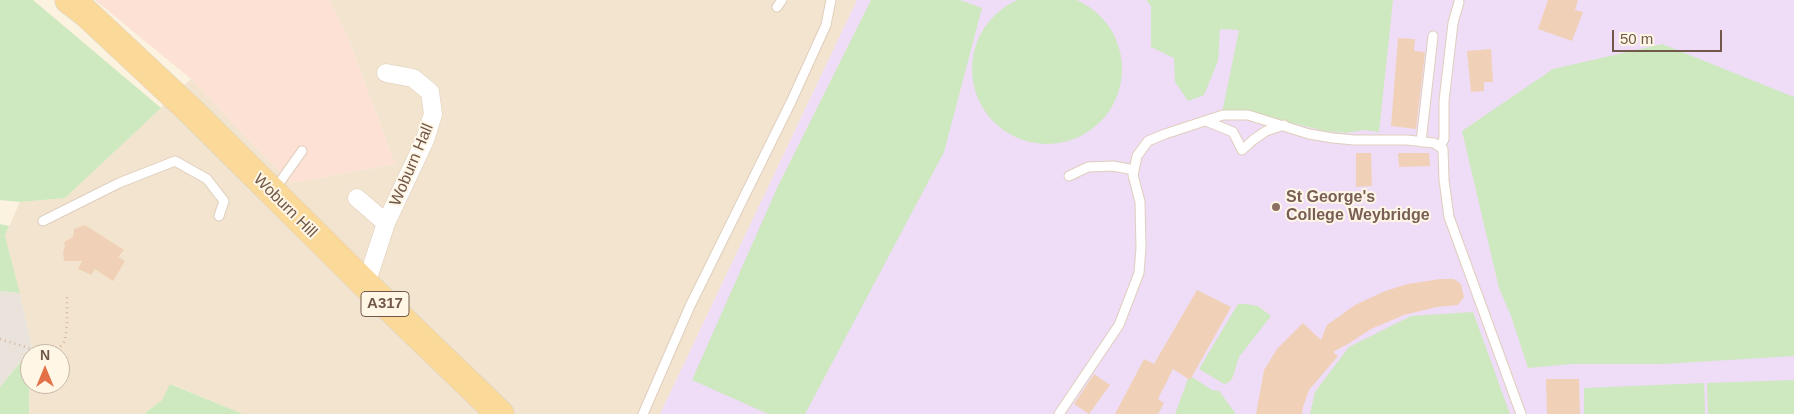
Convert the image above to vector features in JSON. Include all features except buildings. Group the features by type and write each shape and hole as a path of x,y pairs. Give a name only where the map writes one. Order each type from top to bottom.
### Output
{"main road":[{"name":"Woburn Hill","path":"69,0 86,13 193,113 271,193 500,414"}],"street":[{"name":"Woburn Hall","path":"363,282 370,272 386,223 425,140 433,114 430,92 419,82 413,78 386,73"},
{"path":"357,198 386,223"}],"lane":[{"path":"643,414 690,306 791,102 826,25 831,0"},
{"path":"1440,147 1444,139 1444,101 1454,23 1460,2"},
{"path":"1421,142 1433,36"},
{"path":"1059,414 1120,325 1139,273 1141,248 1140,202 1135,186 1134,170 1137,156 1148,141 1165,134 1223,115 1248,115 1309,134 1333,138 1434,143 1443,149 1444,180 1449,217 1521,414"},
{"path":"1206,120 1233,132 1242,150 1266,131 1284,125"},
{"path":"271,193 302,151"},
{"path":"43,221 118,183 175,161 207,179 224,201 219,216"},
{"path":"1069,176 1088,167 1112,166 1134,170"}],"path":[{"path":"62,344 65,340 67,323 67,295"},
{"path":"0,338 20,345"}],"shaded area":[{"path":"95,0 329,0 348,38 395,164 291,183 191,79"},
{"path":"329,0 857,0 660,414 243,414 171,384 162,400 144,414 29,414 30,394 70,394 70,344 31,344 5,236 20,202 65,198 191,79 291,183 395,164 348,38"},
{"name":"St George's College Weybridge","path":"857,0 1794,0 1794,414 660,414"},
{"path":"0,291 20,293 31,344 20,344 20,363 0,387"}],"green space":[{"path":"1047,-6 1076,0 1100,16 1116,40 1122,69 1116,98 1100,122 1076,138 1047,144 1018,138 994,122 978,98 972,69 978,40 994,16 1018,0"},
{"path":"0,0 33,0 161,108 65,198 20,202 0,200"},
{"path":"871,0 960,0 982,8 944,152 805,414 768,414 692,380 778,186"},
{"path":"1146,0 1393,0 1379,132 1364,130 1346,133 1325,131 1264,116 1222,113 1239,30 1220,29 1218,61 1204,95 1188,101 1175,82 1174,58 1151,47 1151,6"},
{"path":"1662,44 1794,97 1794,356 1663,364 1573,364 1528,368 1511,316 1499,288 1462,131 1553,69"},
{"path":"0,224 9,226 5,236 20,293 0,291"},
{"path":"1238,304 1258,306 1271,316 1239,357 1232,379 1224,384 1199,369"},
{"path":"1473,312 1510,414 1310,414 1315,392 1349,347 1411,316"},
{"path":"20,363 20,394 29,394 29,414 0,414 0,387"},
{"path":"1192,377 1212,390 1219,391 1236,414 1175,414 1188,379"},
{"path":"1794,380 1794,414 1708,414 1707,383"},
{"path":"1704,383 1705,414 1584,414 1584,388"},
{"path":"170,384 243,414 144,414 162,400"}],"place":[{"name":"St George's College Weybridge","path":"1276,207"}]}
